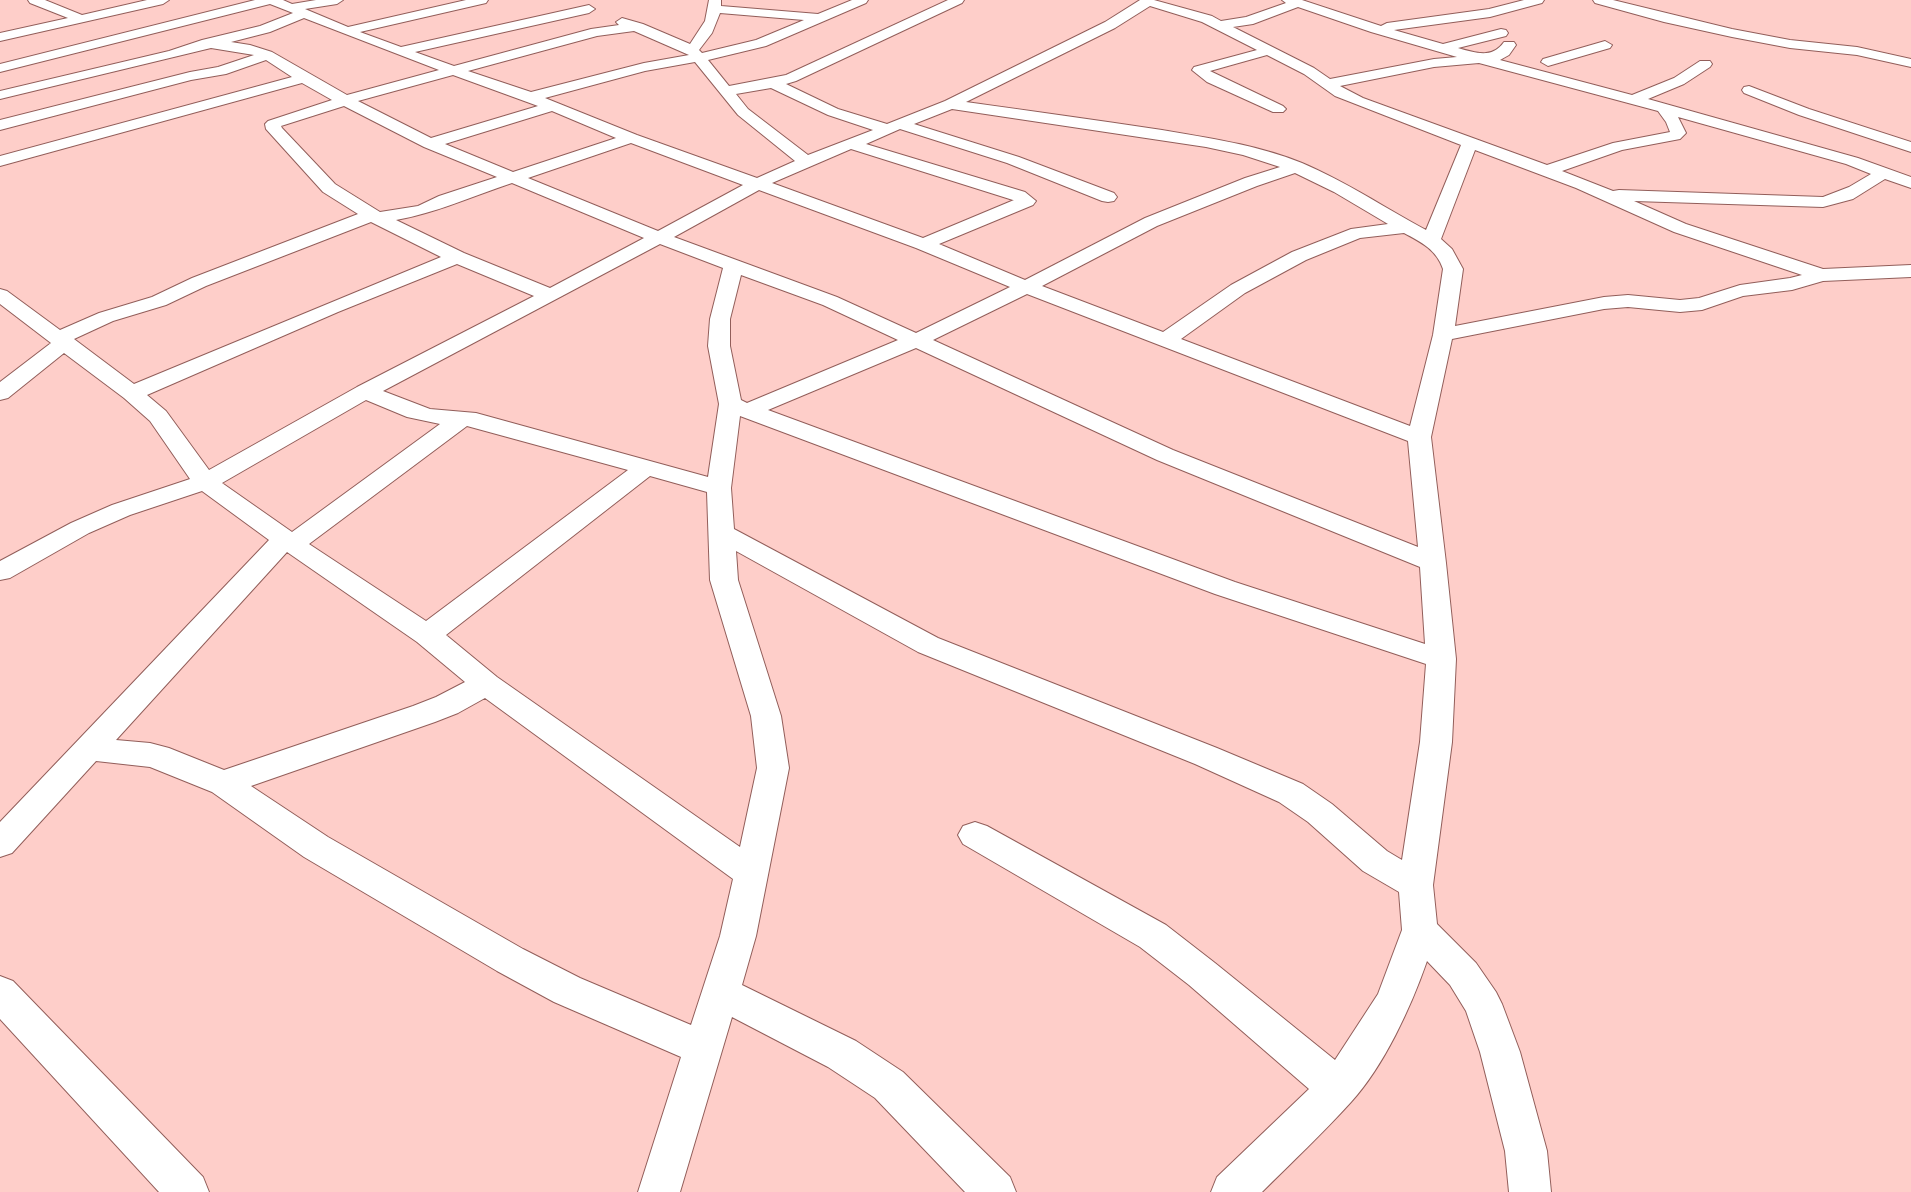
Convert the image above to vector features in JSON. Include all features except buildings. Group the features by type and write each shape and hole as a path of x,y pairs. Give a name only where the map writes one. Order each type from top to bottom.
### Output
{"street":[{"path":"34,0 82,19"},
{"path":"0,68 271,0 347,31 530,97 631,138 924,244 1026,287 1164,341 1418,437"},
{"path":"0,95 134,64 265,29 298,10 337,0"},
{"path":"347,31 482,0"},
{"path":"570,0 696,53 743,112 806,162"},
{"path":"530,97 696,53 727,53 761,43 862,0"},
{"path":"726,91 773,83 805,72 958,0"},
{"path":"1376,28 1490,14 1538,0"},
{"path":"1599,0 1669,19 1732,33 1790,44 1864,52 1911,63"},
{"path":"0,38 154,1"},
{"path":"0,572 88,524 154,498 205,482 365,392 551,296 759,183 950,104 1110,25 1147,1 1192,14 1219,25 1309,71 1340,93 1607,195 1680,228 1822,275"},
{"path":"1219,25 1248,21 1296,1 1376,28 1444,48 1464,57"},
{"path":"1463,3 1490,14 1509,45 1548,62 1582,84"},
{"path":"696,53 713,19 715,4 819,18"},
{"path":"402,51 602,14"},
{"path":"596,32 602,14"},
{"path":"551,296 457,257 375,216 329,188 272,127 278,121 343,100 596,32 638,27"},
{"path":"250,49 265,29"},
{"path":"1444,48 1501,33"},
{"path":"207,43 250,49 267,55 343,100 430,144 660,238 830,301 917,340 1022,391 1165,455 1433,563"},
{"path":"1481,59 1501,55 1509,45"},
{"path":"1548,62 1605,46"},
{"path":"1267,51 1198,70 1278,109"},
{"path":"0,125 190,76 221,71 267,55"},
{"path":"1328,84 1464,57 1481,59 1582,84 1632,100 1852,161 1909,180"},
{"path":"1632,100 1680,81 1705,64"},
{"path":"0,161 303,78"},
{"path":"773,83 833,112 1013,160 1108,196"},
{"path":"1749,90 1804,112 1911,147"},
{"path":"950,104 1120,128 1222,145 1297,167 1364,201 1419,234 1451,259 1453,269 1443,335 1418,437 1433,563 1441,659 1436,742 1416,885 1420,930 1394,1000 1358,1061 1338,1088 1232,1192"},
{"path":"430,144 553,106"},
{"path":"1546,171 1619,146 1674,136 1678,133 1677,129 1663,108"},
{"path":"0,133 16,156"},
{"path":"0,393 62,340 106,317 159,302 208,279 375,216 430,208 445,200 511,177 631,138"},
{"path":"1852,161 1890,140"},
{"path":"1419,234 1470,142"},
{"path":"850,144 1019,196 1027,201 924,244"},
{"path":"740,407 917,340 1026,287 1151,222 1251,182 1297,167"},
{"path":"1607,195 1823,202 1834,201 1847,195 1883,172"},
{"path":"1164,341 1238,289 1275,268 1313,250 1356,234 1419,234"},
{"path":"132,393 331,308 457,257"},
{"path":"659,1192 738,936 773,768 766,716 724,580 723,532 719,488 740,407 719,346 720,319 734,264"},
{"path":"1443,335 1604,303 1628,301 1680,306 1702,304 1740,290 1792,284 1822,275 1911,271"},
{"path":"0,295 132,393 158,416 205,482 288,542 427,635 486,684 752,874"},
{"path":"365,392 429,416 463,418 719,488"},
{"path":"740,407 1225,588 1441,659"},
{"path":"0,844 88,749 288,542 463,418"},
{"path":"427,635 647,467"},
{"path":"723,532 928,645 1206,756 1291,793 1320,813 1375,861 1416,885"},
{"path":"223,782 424,714 447,705 486,684"},
{"path":"88,749 150,755 169,760 223,782 316,847 369,880 510,960 567,990 703,1048"},
{"path":"975,835 1154,936 1338,1088"},
{"path":"1420,930 1463,974 1483,1004 1500,1052 1526,1151 1530,1192"},
{"path":"721,992 842,1054 889,1085 995,1192"},
{"path":"0,993 188,1192"}]}
